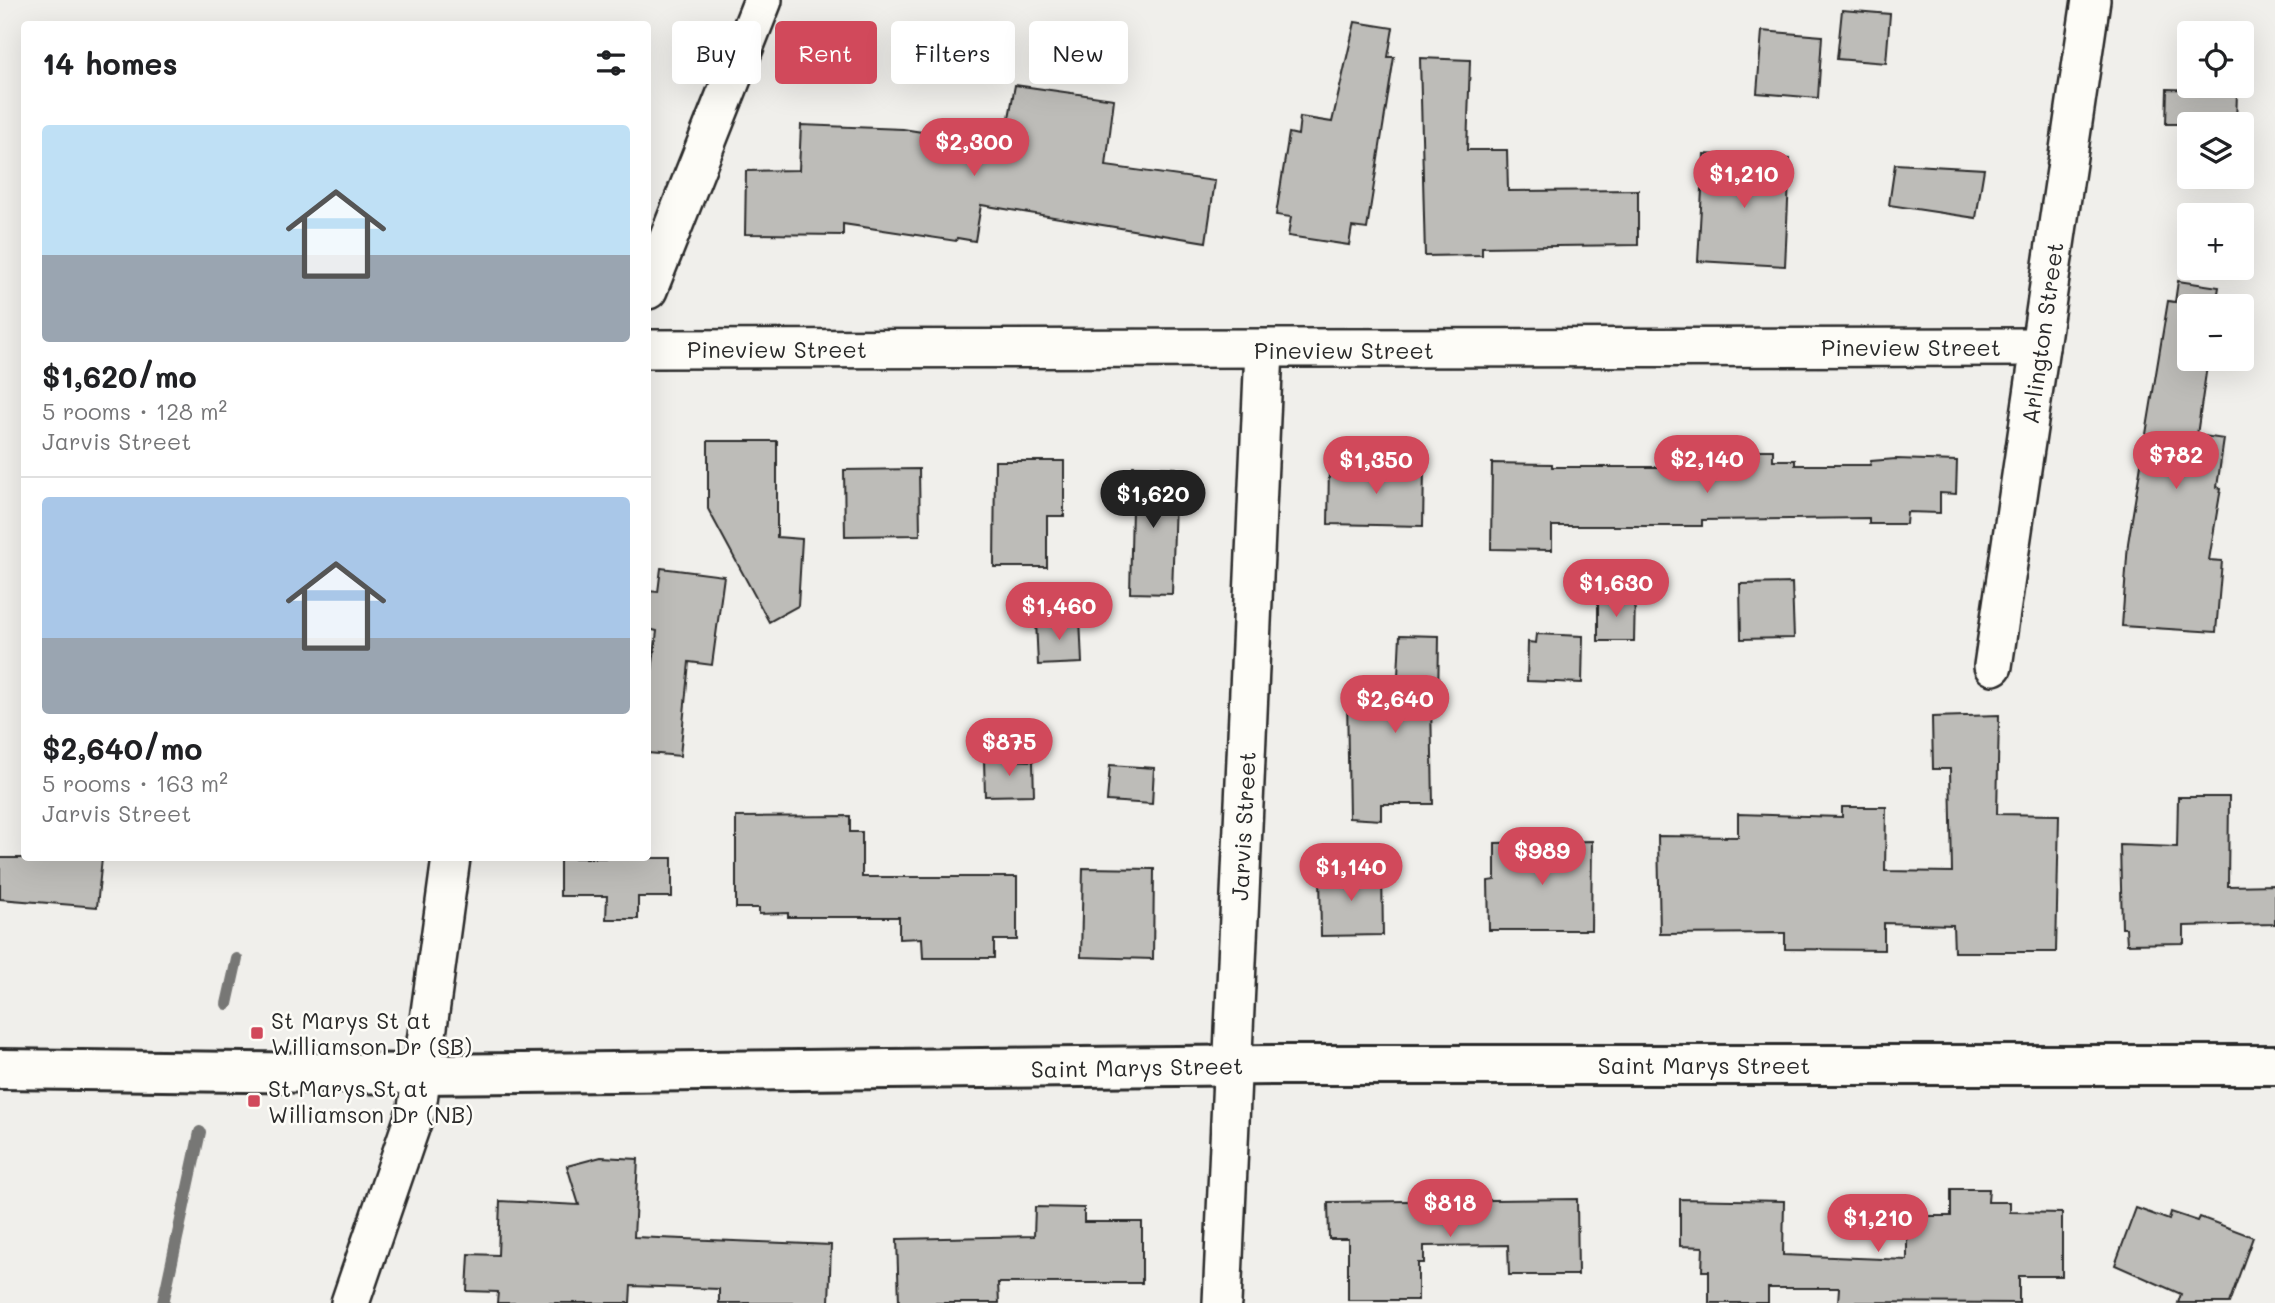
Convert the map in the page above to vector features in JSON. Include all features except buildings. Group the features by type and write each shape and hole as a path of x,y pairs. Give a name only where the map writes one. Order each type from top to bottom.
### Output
{"main road":[{"name":"Saint Marys Street","path":"0,1069 421,1074 1230,1066 2275,1065"}],"street":[{"path":"651,282 763,0"},
{"name":"Arlington Street","path":"1993,666 2091,0"},
{"name":"Pineview Street","path":"651,349 2040,347"},
{"name":"Jarvis Street","path":"1222,1303 1230,1066 1264,350"},
{"path":"349,1303 417,1108 425,1028 450,861"}],"waterway":[{"path":"227,1004 237,959"},
{"path":"163,1303 200,1132"}],"place":[{"name":"St Marys St at Williamson Dr (SB)","path":"257,1033"},
{"name":"St Marys St at Williamson Dr (NB)","path":"254,1101"}]}
